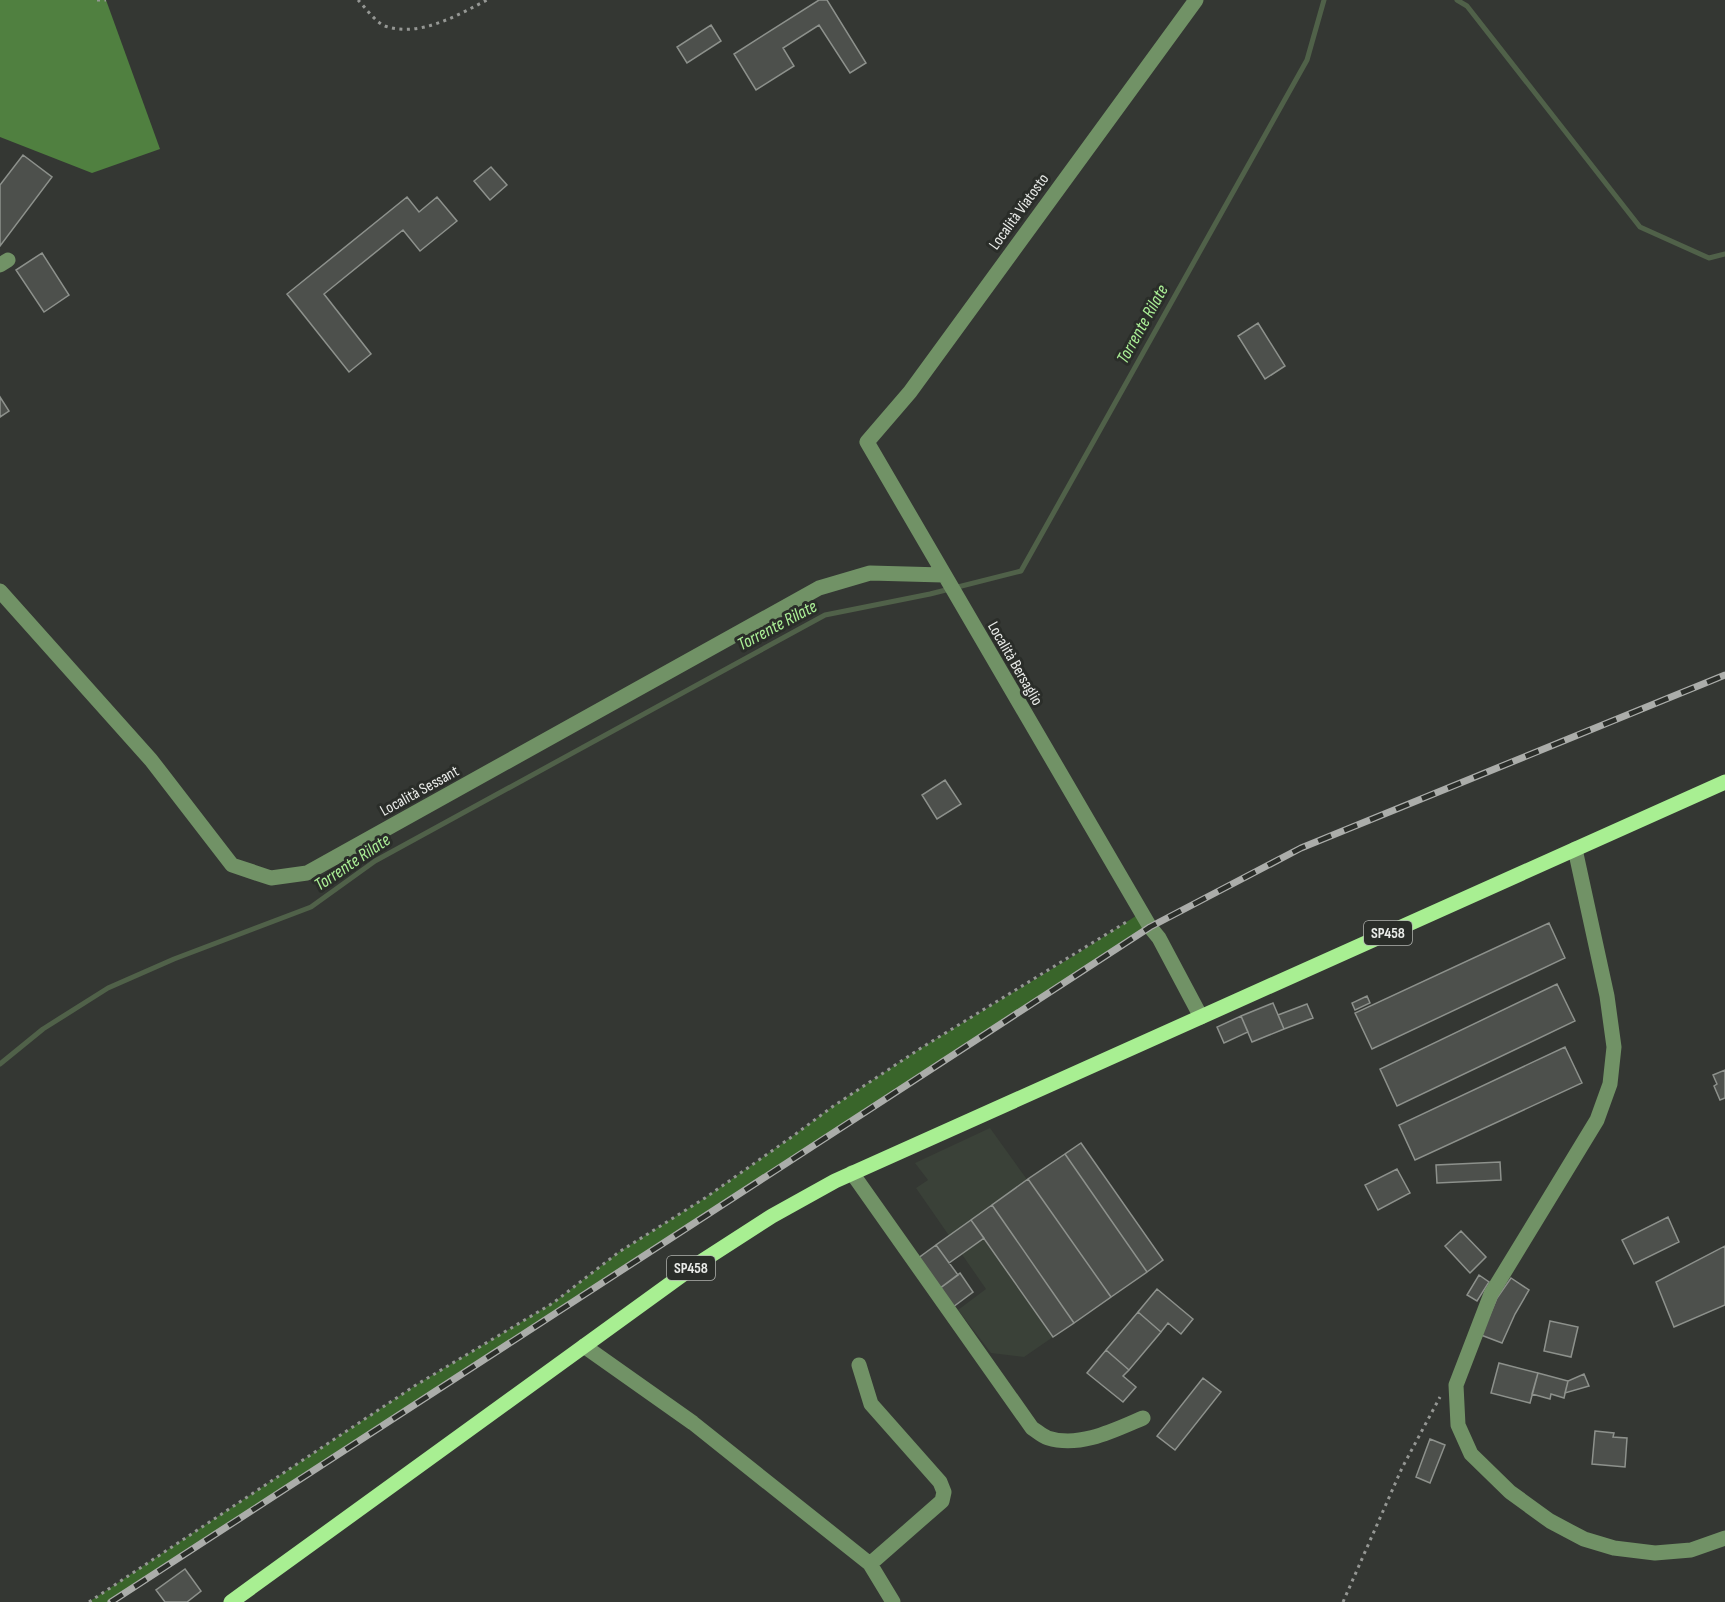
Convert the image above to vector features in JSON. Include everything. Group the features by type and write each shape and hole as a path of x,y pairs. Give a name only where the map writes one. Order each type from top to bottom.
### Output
{"main road":[{"name":"SP458","path":"231,1602 696,1265 772,1216 852,1173 1725,782"}],"street":[{"name":"Località Viatosto","path":"867,442 910,392 1196,0"},
{"name":"Località Bersaglio","path":"867,442 1159,938 1201,1017"},
{"name":"Località Sessant","path":"0,591 151,760 231,865 271,878 307,873 819,588 870,573 945,578"},
{"path":"1575,849 1607,996 1614,1047 1610,1083 1597,1120 1491,1294 1456,1385 1458,1425 1471,1455 1510,1492 1550,1521 1584,1539 1614,1548 1655,1552 1691,1550 1725,1538"},
{"path":"852,1173 1032,1428 1047,1438 1070,1441 1105,1435 1143,1418"},
{"path":"584,1346 693,1423 870,1564 893,1602"},
{"path":"859,1365 871,1404 940,1482 944,1492 942,1501 870,1564"}],"path":[{"path":"97,0 106,0"},
{"path":"358,0 383,25 410,29 448,20 487,0"},
{"path":"89,1602 416,1385 553,1303 619,1252 705,1198 832,1107 1139,907"},
{"path":"1343,1602 1402,1468 1441,1396 1456,1385"}],"shaded area":[{"path":"990,1128 1111,1297 1024,1357 991,1353 958,1310 986,1289 916,1188 928,1180 915,1163"}],"green space":[{"path":"0,0 106,0 160,149 92,173 0,137"},
{"path":"1142,912 1150,927 111,1602 89,1602 416,1385 553,1303 619,1252 705,1198 832,1107 921,1048"}],"building":[{"path":"819,0 827,0 866,63 850,73 819,25 783,48 794,66 756,90 734,54"},
{"path":"711,25 721,41 687,63 677,47"},
{"path":"23,155 52,177 0,246 0,185"},
{"path":"491,167 507,185 490,200 474,181"},
{"path":"407,197 419,212 437,197 457,221 420,251 403,230 324,294 371,354 349,372 287,294"},
{"path":"42,253 69,295 44,312 16,270"},
{"path":"1258,323 1285,366 1265,379 1238,336"},
{"path":"0,397 9,411 0,417"},
{"path":"945,780 961,804 937,819 922,795"},
{"path":"1549,923 1565,958 1372,1049 1355,1013"},
{"path":"1557,984 1575,1021 1397,1106 1380,1069"},
{"path":"1367,996 1370,1003 1355,1010 1352,1003"},
{"path":"1273,1003 1284,1029 1252,1042 1241,1016"},
{"path":"1307,1004 1313,1018 1284,1029 1278,1015"},
{"path":"1241,1016 1248,1032 1224,1043 1217,1027"},
{"path":"1565,1047 1582,1083 1415,1160 1399,1125"},
{"path":"1725,1070 1725,1098 1720,1100 1714,1086 1717,1084 1713,1075"},
{"path":"1081,1143 1163,1260 1147,1272 1065,1154"},
{"path":"1065,1154 1147,1272 1111,1297 1028,1179"},
{"path":"1500,1162 1501,1180 1437,1183 1436,1165"},
{"path":"1397,1169 1410,1193 1378,1210 1365,1185"},
{"path":"1028,1179 1111,1297 1074,1323 992,1205"},
{"path":"992,1205 1074,1323 1053,1337 971,1220"},
{"path":"1668,1217 1679,1242 1634,1264 1622,1240"},
{"path":"971,1220 984,1238 949,1263 936,1245"},
{"path":"1461,1231 1486,1257 1470,1273 1445,1246"},
{"path":"936,1245 958,1275 939,1289 917,1259"},
{"path":"1725,1246 1725,1305 1674,1327 1656,1282"},
{"path":"960,1273 973,1292 953,1307 939,1289"},
{"path":"1479,1275 1489,1282 1477,1301 1467,1295"},
{"path":"1511,1278 1529,1290 1502,1343 1481,1335 1497,1298"},
{"path":"1157,1289 1193,1319 1181,1334 1168,1323 1161,1332 1138,1312"},
{"path":"1138,1312 1161,1332 1129,1370 1106,1350"},
{"path":"1550,1321 1578,1327 1571,1357 1544,1351"},
{"path":"1106,1350 1129,1370 1123,1376 1136,1387 1123,1402 1087,1373"},
{"path":"1499,1363 1538,1373 1530,1403 1491,1393"},
{"path":"1538,1373 1568,1381 1564,1398 1551,1394 1550,1399 1532,1394"},
{"path":"1584,1374 1589,1386 1565,1393 1568,1381"},
{"path":"1203,1378 1221,1392 1175,1450 1157,1436"},
{"path":"1595,1431 1614,1433 1613,1437 1627,1438 1625,1467 1592,1464"},
{"path":"1430,1439 1445,1445 1430,1483 1416,1477"},
{"path":"185,1569 201,1591 187,1602 165,1602 156,1590"}],"waterway":[{"name":"Torrente Rilate","path":"0,1064 43,1029 108,988 174,959 311,907 375,861 825,615 930,594 1021,571 1307,60 1324,0"},
{"name":"Torrente Rilate","path":"1457,0 1467,6 1640,227 1709,258 1725,254"}],"railway":[{"path":"111,1602 1150,927 1301,848 1725,675"}]}
